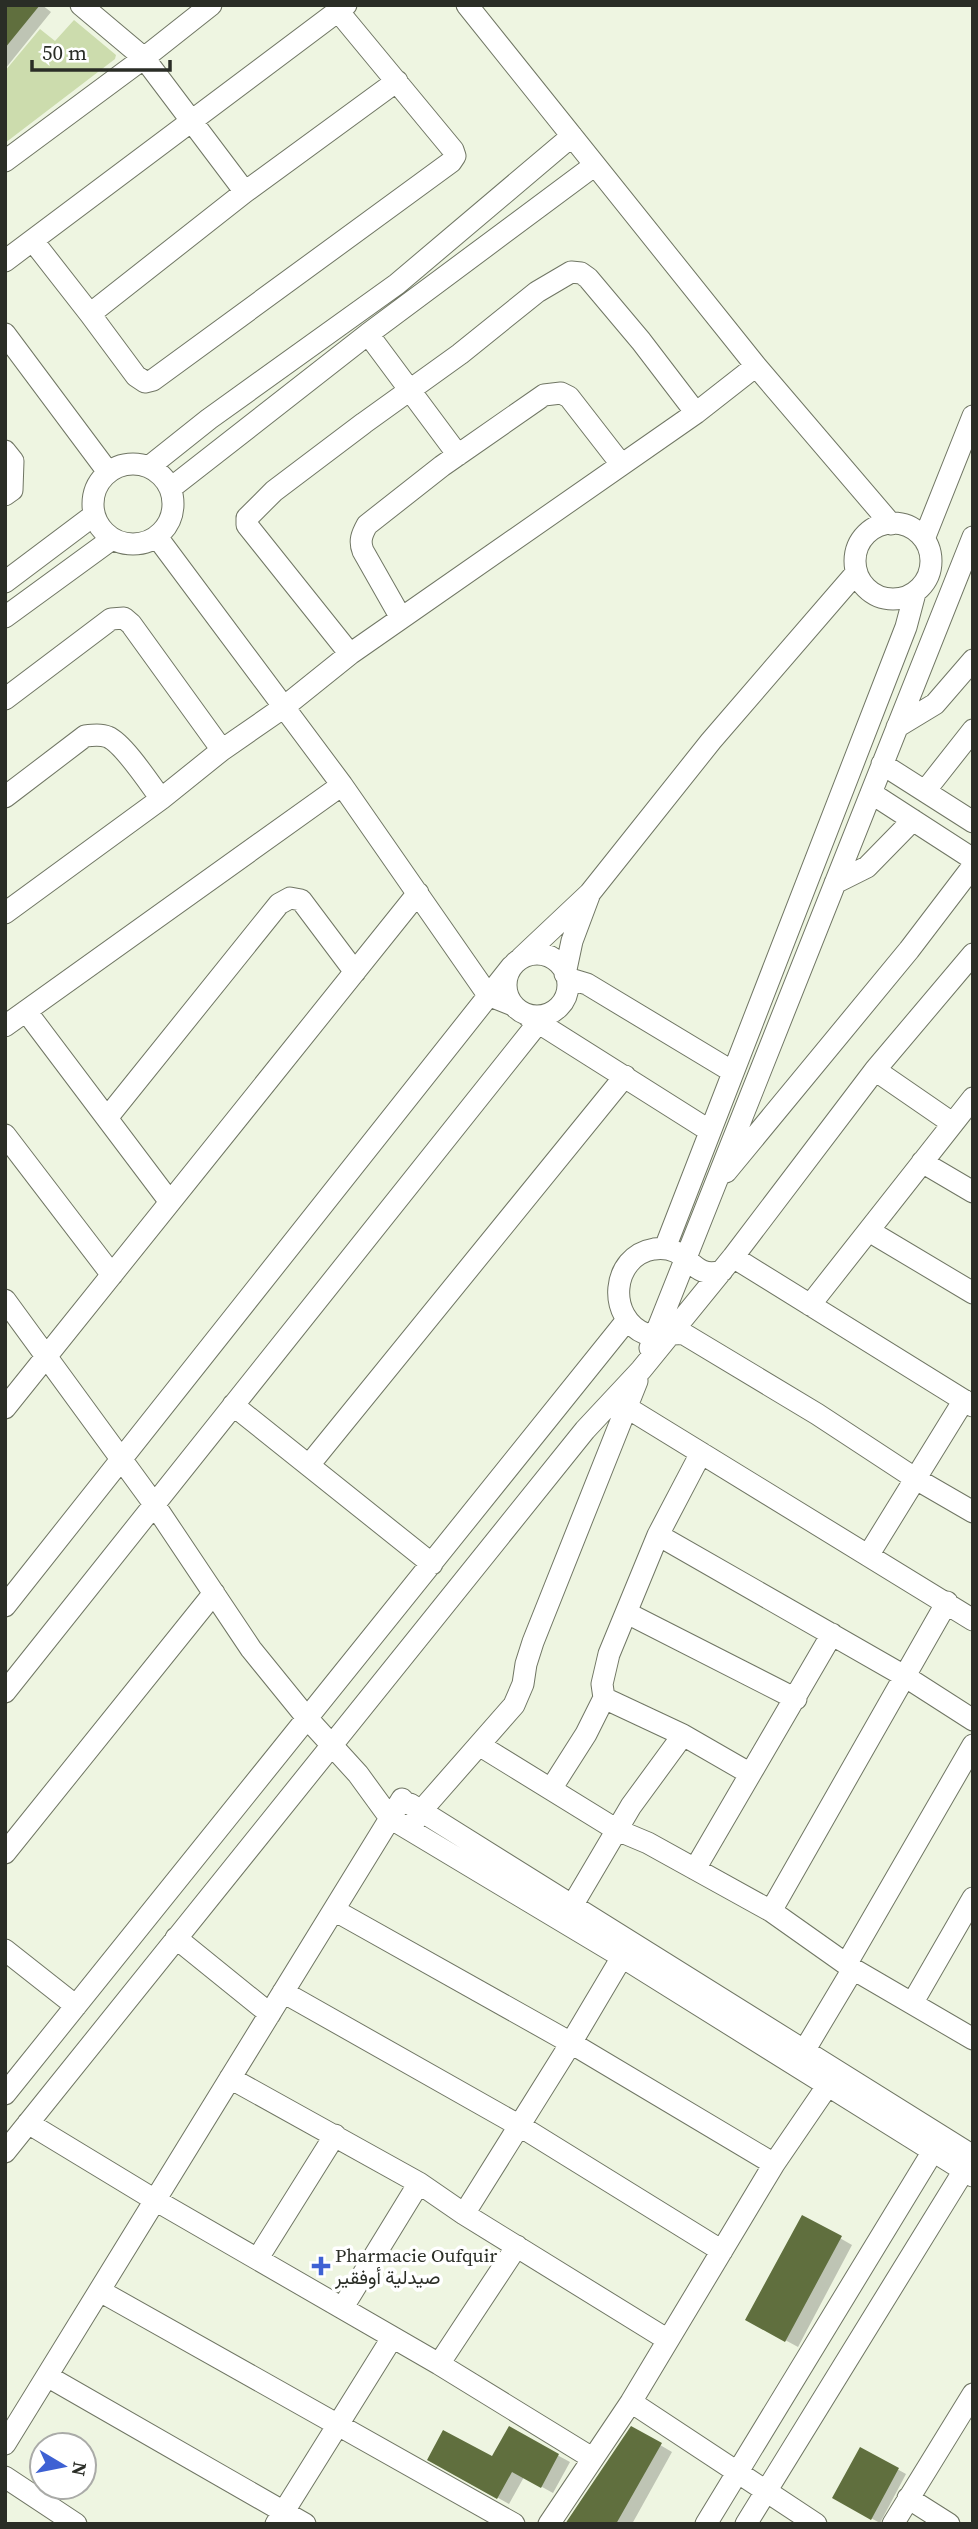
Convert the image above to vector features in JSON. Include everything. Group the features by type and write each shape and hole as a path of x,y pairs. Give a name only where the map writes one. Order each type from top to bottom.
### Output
{"street":[{"path":"81,5 144,58 245,192"},
{"path":"5,161 211,5"},
{"path":"467,5 756,366 891,524"},
{"path":"5,261 342,8 455,156 451,162 153,380 145,382 136,376 33,241"},
{"path":"90,314 245,192 397,81"},
{"path":"150,466 209,419 397,284 572,136"},
{"path":"171,488 368,334 595,165"},
{"path":"349,654 247,525 247,518 274,491 460,354 537,292 571,272 581,273 588,278 696,413"},
{"path":"5,334 108,472"},
{"path":"368,334 458,455"},
{"path":"5,913 161,799 222,750 284,707 349,654 696,413 756,366"},
{"path":"401,618 363,551 360,543 362,533 367,525 458,455 544,395 561,393 569,397 621,464"},
{"path":"924,539 973,416"},
{"path":"5,451 13,461 12,490 5,495"},
{"path":"128,463 150,466 163,475 171,488 174,502 166,527 157,537 142,543 127,544 112,539 94,516 93,501 97,484 108,472 128,463"},
{"path":"5,582 94,516"},
{"path":"881,525 905,525 916,530 924,539 931,562 929,573 915,593 892,600 880,598 861,584 854,561 856,549 870,530 881,525"},
{"path":"157,537 342,785 488,995 531,1013"},
{"path":"663,1334 686,1256 973,537"},
{"path":"5,617 112,539"},
{"path":"5,1606 488,995 516,963 590,893 711,741 856,573"},
{"path":"665,1248 906,627 915,593"},
{"path":"5,699 111,619 124,618 222,750"},
{"path":"897,727 935,704 973,660"},
{"path":"925,790 973,730"},
{"path":"5,797 85,736 97,735 107,736 117,743 161,799"},
{"path":"882,764 973,822"},
{"path":"5,1026 342,785"},
{"path":"870,793 973,859"},
{"path":"835,883 867,867 913,820"},
{"path":"714,1186 909,950 973,866"},
{"path":"5,1408 418,892"},
{"path":"5,1692 233,1405 531,1013 565,998 572,941 590,893"},
{"path":"107,1118 279,904 290,898 301,900 355,972"},
{"path":"710,1131 508,997 506,986 516,963 538,954 556,961 566,976 587,984 733,1072"},
{"path":"416,1820 514,1705 520,1694 533,1642 641,1370 663,1334 728,1264 875,1070 973,954"},
{"path":"26,1011 170,1202"},
{"path":"875,1070 952,1123"},
{"path":"309,1465 625,1076"},
{"path":"810,1304 973,1098"},
{"path":"5,1135 112,1275"},
{"path":"922,1162 973,1192"},
{"path":"869,1231 973,1293"},
{"path":"869,1554 916,1479 968,1403 810,1304 728,1264 706,1273 691,1265 679,1251 651,1249 638,1255 620,1276 618,1290 619,1304 634,1327 663,1334 684,1334 817,1414 916,1479 973,1512"},
{"path":"5,1300 154,1504 251,1649 307,1718 358,1774 390,1818 416,1820 572,1906 804,2051 938,2144"},
{"path":"5,2094 627,1320"},
{"path":"5,2152 584,1430 641,1370"},
{"path":"233,1405 432,1564"},
{"path":"631,1410 973,1619"},
{"path":"551,1789 586,1734 604,1698 601,1684 604,1669 658,1535 701,1453"},
{"path":"658,1535 906,1677 973,1720"},
{"path":"5,1853 214,1593"},
{"path":"771,1911 947,1602"},
{"path":"627,1613 796,1699"},
{"path":"695,1869 832,1634"},
{"path":"604,1698 683,1735 749,1773"},
{"path":"572,1906 631,1806 683,1735"},
{"path":"479,1745 617,1830 648,1843 771,1911 850,1966 973,2039"},
{"path":"804,2051 973,1745"},
{"path":"358,1774 402,1799 416,1820 622,1957 828,2085 971,2164 746,2524"},
{"path":"5,2444 402,1799"},
{"path":"913,2002 973,1898"},
{"path":"334,1910 571,2043 774,2164"},
{"path":"176,1938 270,2014"},
{"path":"5,1950 76,2006"},
{"path":"464,2214 622,1957"},
{"path":"284,1992 520,2126 722,2251"},
{"path":"230,2078 419,2183 464,2214 668,2340"},
{"path":"549,2524 631,2402 774,2164 828,2085"},
{"path":"28,2123 155,2200 343,2307 392,2339 439,2364 592,2458"},
{"path":"258,2259 335,2135"},
{"path":"706,2524 938,2144"},
{"path":"343,2307 419,2183"},
{"path":"439,2364 517,2246"},
{"path":"100,2291 514,2524"},
{"path":"279,2517 392,2339"},
{"path":"47,2376 279,2517 305,2524"},
{"path":"893,2524 908,2498 967,2418 973,2394"},
{"path":"631,2402 816,2524"},
{"path":"5,2477 76,2524"},
{"path":"908,2498 949,2524"}],"green space":[{"path":"74,20 116,55 115,59 5,143 5,71 40,29 55,41"}],"building":[{"path":"5,5 40,5 5,48"},
{"path":"802,2215 842,2236 785,2342 745,2320"},
{"path":"509,2426 559,2454 541,2488 512,2472 497,2499 427,2460 443,2430 492,2456"},
{"path":"631,2426 662,2443 616,2524 565,2524"},
{"path":"860,2447 899,2468 871,2520 832,2498"}],"place":[{"name":"Pharmacie Oufquir صيدلية أوفقير","path":"321,2266"}]}
